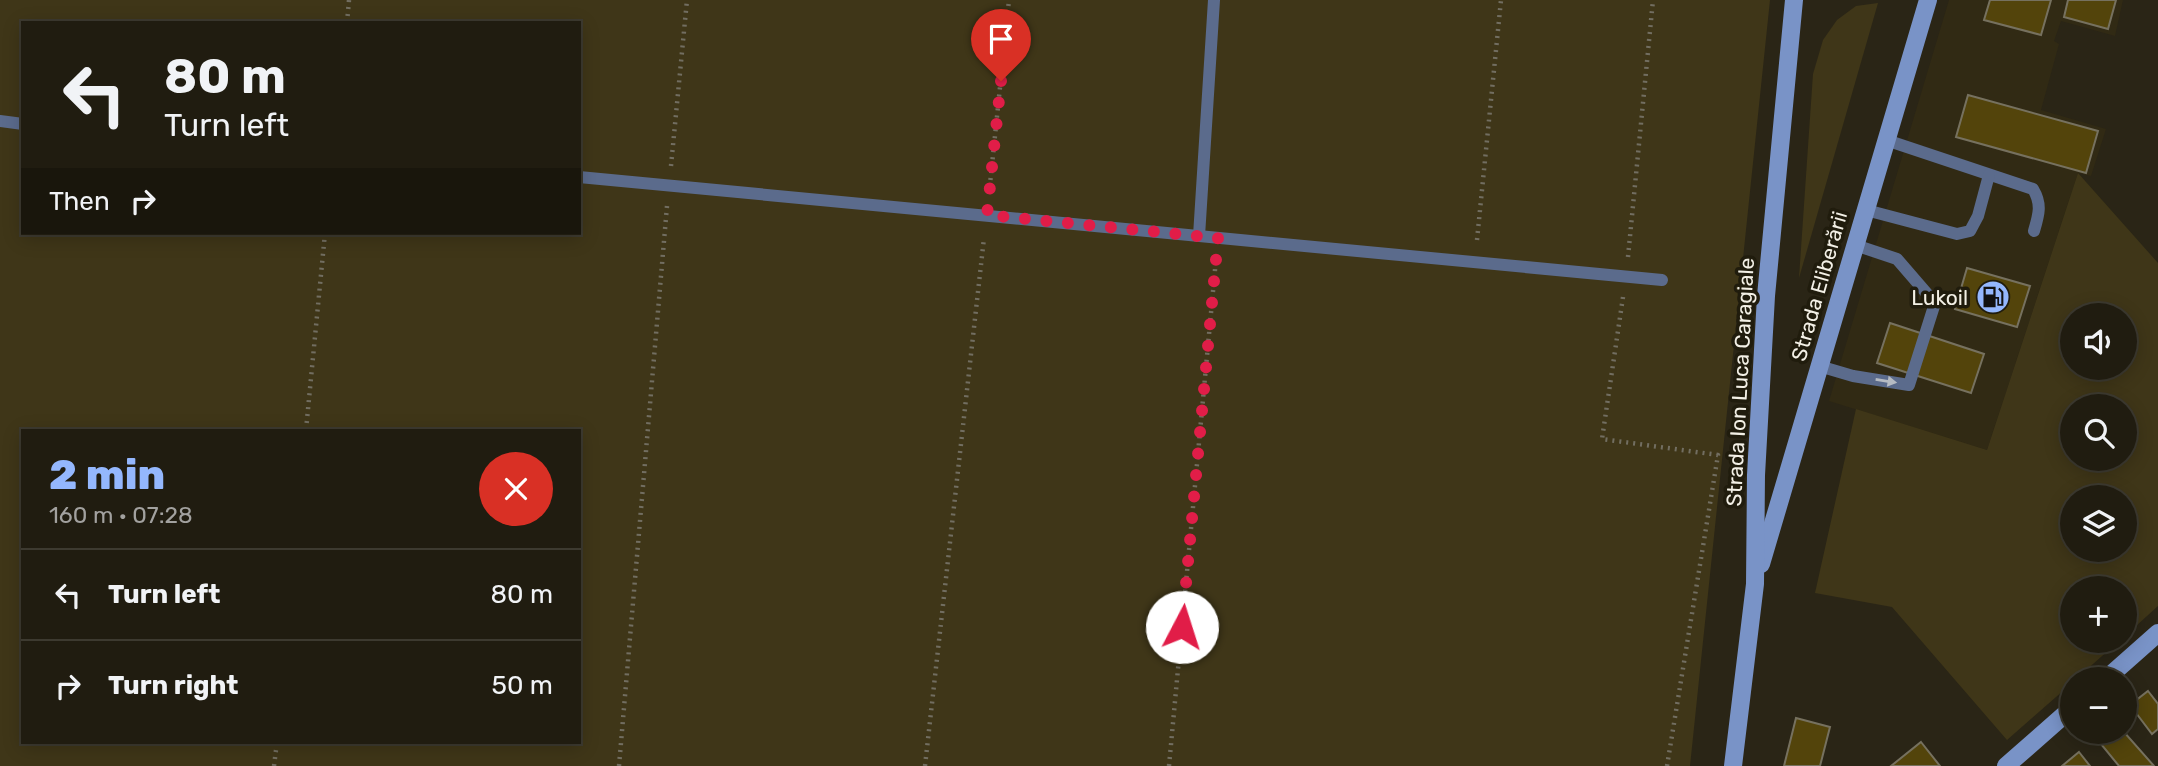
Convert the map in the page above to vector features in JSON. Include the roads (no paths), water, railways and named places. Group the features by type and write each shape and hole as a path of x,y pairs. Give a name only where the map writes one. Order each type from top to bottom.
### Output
{"street":[{"name":"Strada Ion Luca Caragiale","path":"1733,765 1755,584 1756,475 1766,296 1794,0"},
{"name":"Strada Eliberării","path":"1755,584 1928,0"},
{"path":"2120,667 2158,633"},
{"path":"2006,766 2060,719"}],"lane":[{"path":"1199,236 1214,0"},
{"path":"0,121 21,124"},
{"path":"1886,140 2033,188 2039,199 2040,212 2034,231"},
{"path":"1866,210 1957,234 1970,231 1978,216 1989,175"},
{"path":"581,177 1662,280"},
{"path":"1819,366 1853,376 1909,385 1935,303 1897,259 1855,245"}],"place":[{"name":"Lukoil","path":"1993,297"}]}
